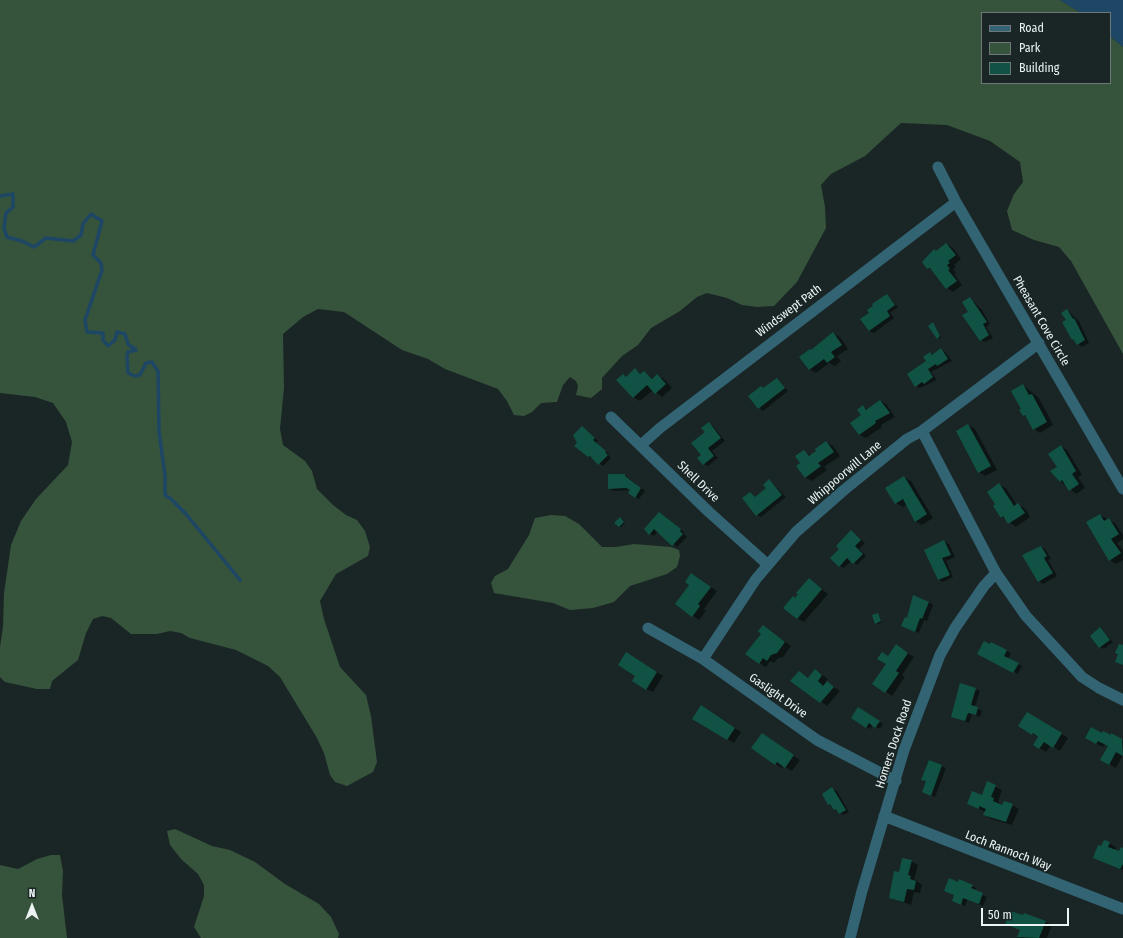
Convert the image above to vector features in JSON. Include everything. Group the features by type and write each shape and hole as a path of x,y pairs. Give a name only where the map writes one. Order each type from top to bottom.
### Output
{"street":[{"name":"Pheasant Cove Circle","path":"938,167 956,202 1123,489"},
{"name":"Windswept Path","path":"641,445 665,423 956,202"},
{"name":"Whippoorwill Lane","path":"703,659 728,619 767,564 796,532 844,490 907,439 922,431 1039,343"},
{"name":"Shell Drive","path":"611,417 709,512 767,564"},
{"path":"922,431 996,573 1026,616 1069,665 1093,684 1123,700"},
{"name":"Homers Dock Road","path":"850,938 862,891 904,750 940,655 955,628 984,586 996,573"},
{"name":"Gaslight Drive","path":"648,628 703,659 817,740 896,781"},
{"name":"Loch Rannoch Way","path":"884,816 1123,909"}],"green space":[{"path":"0,0 1060,0 1079,12 981,12 981,84 1111,84 1111,37 1123,47 1123,354 1071,261 1059,247 1034,240 1012,230 1007,211 1014,194 1023,182 1020,162 990,141 947,125 901,123 865,156 831,174 821,185 825,207 826,228 797,282 774,306 757,307 742,305 727,298 707,293 697,297 680,311 651,328 638,345 622,356 602,378 602,389 591,398 576,395 578,386 576,381 570,377 563,385 557,402 541,403 532,412 524,416 514,415 507,401 498,389 445,369 428,359 402,350 344,312 318,309 303,317 283,334 284,388 280,429 283,445 305,461 312,471 317,489 333,505 346,515 357,520 365,531 370,547 368,556 336,574 320,601 324,619 340,667 366,695 371,716 377,762 373,772 347,786 335,782 330,775 324,753 317,738 280,677 268,666 236,650 170,631 157,634 131,634 111,618 102,616 93,619 86,633 78,660 52,681 50,689 37,689 5,682 0,677 0,647 3,627 4,593 11,545 21,521 36,499 68,465 72,442 66,422 53,403 35,397 0,393"},
{"path":"551,515 565,516 579,524 602,547 616,547 634,544 671,547 679,550 680,556 677,567 667,574 630,586 614,602 593,608 570,610 553,603 494,593 491,583 495,576 508,569 529,535 535,518"},
{"path":"175,829 212,846 230,850 255,862 285,884 319,904 331,917 339,934 338,938 201,938 194,927 204,896 204,885 198,874 181,859 170,845 167,831"},
{"path":"51,855 60,855 63,871 62,895 67,938 0,938 0,865 18,869 37,859"}],"water":[{"path":"1060,0 1123,0 1123,47 1111,37 1111,12 1079,12"}],"building":[{"path":"946,243 956,255 948,261 950,263 947,265 950,269 948,270 957,281 946,289 930,268 927,269 922,262 934,249 936,251"},
{"path":"887,294 895,305 887,311 890,316 869,331 860,319 869,313 867,310 873,306 872,304"},
{"path":"970,297 987,322 983,324 989,335 980,341 962,315 968,312 962,302"},
{"path":"1067,309 1073,319 1074,318 1085,340 1077,345 1073,339 1072,340 1062,322 1066,320 1061,313"},
{"path":"933,322 940,336 937,339 928,326"},
{"path":"833,332 842,345 831,352 835,357 827,363 824,359 809,370 799,357 810,349 811,350"},
{"path":"941,348 948,359 937,366 936,364 928,369 933,377 924,384 922,382 915,387 907,374 926,361 923,357 930,352 932,355"},
{"path":"635,368 640,374 644,371 652,379 657,374 666,384 655,394 647,385 633,398 616,380 623,374 626,377"},
{"path":"777,378 785,388 758,409 748,396 761,386 763,388"},
{"path":"1023,384 1029,395 1032,394 1047,422 1033,430 1025,415 1023,416 1019,410 1021,409 1011,391"},
{"path":"880,400 890,413 875,421 876,423 859,435 850,423 861,415 857,410 863,405 866,410"},
{"path":"709,422 721,438 708,448 714,456 703,465 697,458 701,455 691,443 705,432 701,428"},
{"path":"968,424 991,466 978,473 956,431"},
{"path":"582,426 595,438 593,440 606,451 605,452 608,455 598,465 590,456 588,457 574,446 577,443 573,435"},
{"path":"826,441 834,452 818,463 821,466 805,478 796,466 800,463 795,456 804,450 809,456 816,451 815,449"},
{"path":"1061,445 1076,471 1072,474 1079,484 1069,491 1062,480 1060,482 1050,471 1057,467 1048,454"},
{"path":"608,474 625,474 625,476 641,488 635,498 628,493 630,490 626,488 608,489"},
{"path":"904,476 927,514 915,522 903,499 895,504 885,488"},
{"path":"769,479 782,495 756,516 742,498 750,492 755,497 766,488 763,485"},
{"path":"999,483 1014,506 1018,503 1025,513 1008,524 1003,516 1001,518 993,506 995,504 987,492"},
{"path":"659,512 681,529 680,531 683,534 672,546 654,529 649,535 644,529"},
{"path":"1100,514 1104,521 1109,518 1119,534 1111,539 1121,553 1109,561 1086,522"},
{"path":"620,517 624,522 619,527 614,523"},
{"path":"851,530 861,540 855,546 863,554 853,564 847,558 839,567 830,558 839,549 836,546"},
{"path":"944,540 951,555 942,558 950,575 938,580 924,550"},
{"path":"1041,546 1047,556 1044,558 1053,573 1038,582 1022,555"},
{"path":"691,573 711,587 698,604 700,606 692,617 675,604 689,585 685,582"},
{"path":"809,578 822,589 797,619 783,608 793,596 795,598 798,594 796,593"},
{"path":"913,595 929,602 922,619 920,618 915,632 901,626 905,617 907,618"},
{"path":"878,613 881,621 875,624 872,615"},
{"path":"763,625 785,642 777,653 771,655 767,661 763,658 759,664 745,654 761,634 758,631"},
{"path":"1100,627 1110,640 1099,648 1090,636"},
{"path":"984,641 990,644 991,642 1007,650 1004,656 1019,663 1013,673 977,654"},
{"path":"896,644 908,653 896,671 899,673 885,693 872,684 886,664 877,659 882,652 888,656"},
{"path":"1119,644 1123,645 1123,665 1115,662 1118,654 1115,653"},
{"path":"626,652 657,672 646,690 632,681 635,676 618,665"},
{"path":"815,669 822,675 818,681 823,686 827,681 834,687 820,703 790,681 799,671 808,678"},
{"path":"960,683 976,688 971,705 978,707 976,715 968,713 965,721 951,717"},
{"path":"701,705 735,728 727,740 692,719"},
{"path":"858,707 880,721 875,728 869,723 866,728 851,718"},
{"path":"1027,712 1062,733 1053,748 1044,742 1039,749 1033,745 1038,737 1018,726"},
{"path":"1091,727 1102,733 1103,731 1111,735 1111,733 1122,739 1123,756 1116,752 1109,765 1100,760 1108,746 1098,741 1096,744 1085,738"},
{"path":"762,733 794,755 785,768 777,762 775,765 751,748"},
{"path":"929,760 942,765 931,796 922,792 926,781 921,780"},
{"path":"987,781 996,785 991,797 994,798 993,801 1002,805 1004,801 1013,804 1006,822 983,815 986,809 979,806 979,809 967,804 972,791 982,795"},
{"path":"832,787 846,810 839,814 830,804 828,805 822,794"},
{"path":"1104,840 1110,842 1108,847 1119,851 1121,847 1123,848 1123,864 1120,869 1093,858 1098,845 1101,846"},
{"path":"902,858 912,860 908,875 911,876 910,879 916,881 914,890 907,889 904,902 889,898 894,871 899,872"},
{"path":"949,878 958,882 959,879 973,885 971,888 983,893 979,904 963,898 961,905 952,901 954,895 944,891"},
{"path":"1010,911 1023,915 1024,913 1046,921 1039,938 1017,937 1020,930 1005,924"}],"waterway":[{"path":"0,196 13,194 13,207 6,213 4,228 7,237 22,241 34,247 46,238 73,241 81,235 83,224 91,214 102,221 93,255 101,263 102,270 85,320 87,332 103,333 103,340 108,346 115,340 117,332 125,334 128,344 136,350 128,352 128,373 135,376 140,375 146,363 152,362 158,371 159,431 165,476 165,495 186,514 240,580"}]}
